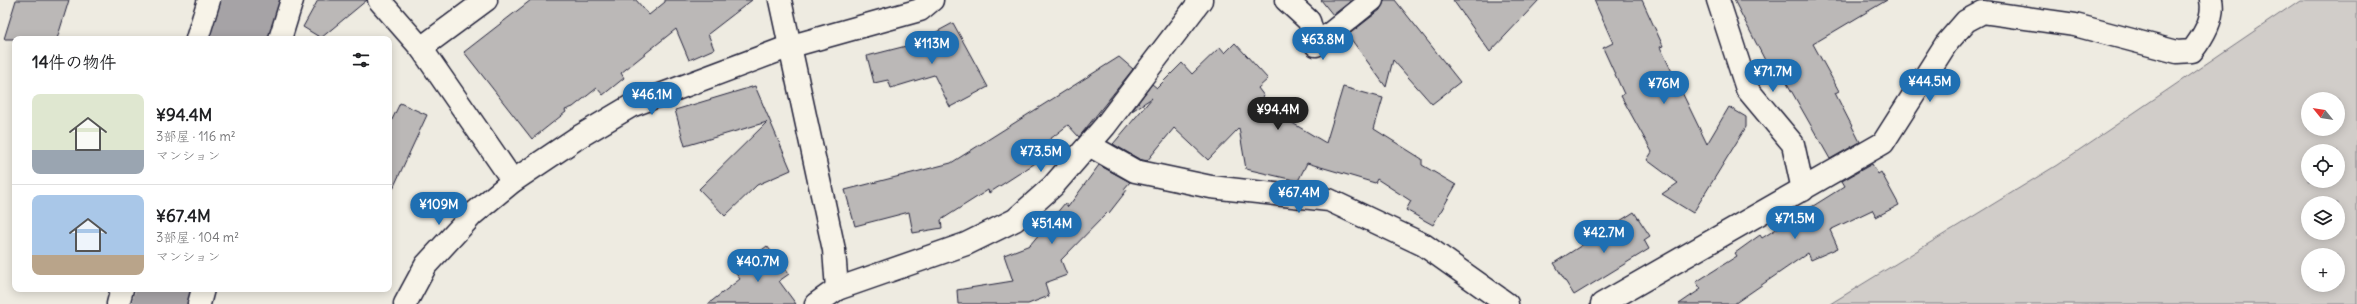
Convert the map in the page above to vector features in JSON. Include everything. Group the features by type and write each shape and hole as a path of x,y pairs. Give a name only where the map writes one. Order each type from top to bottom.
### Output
{"street":[{"path":"198,36 209,0"},
{"path":"281,36 292,0"},
{"path":"379,0 421,48 513,181"},
{"path":"421,48 486,0"},
{"path":"780,0 788,47 834,250 837,289"},
{"path":"405,304 426,265 473,214 513,181 577,138 631,106 788,47 920,10 932,0"},
{"path":"816,304 837,289 966,244 1015,220 1053,186 1089,145 1201,0"},
{"path":"1286,0 1309,21 1316,45 1372,0"},
{"path":"1718,0 1747,89 1794,144 1803,190"},
{"path":"1602,304 1883,143 1946,44 1966,21 1983,12 2075,25 2177,52 2192,51 2201,40 2209,23 2212,6 2211,0"},
{"path":"1089,145 1135,171 1211,187 1329,200 1424,245 1507,304"},
{"path":"118,304 121,292"},
{"path":"199,304 202,292"}],"shaded area":[{"path":"2300,0 2357,0 2357,304 1830,304 2057,165"}],"building":[{"path":"16,0 69,0 58,36 12,36 12,39 4,39"},
{"path":"318,0 367,0 323,36 318,36 303,27"},
{"path":"531,0 636,0 649,15 665,2 665,0 752,0 708,34 714,49 689,60 676,29 621,73 624,78 603,95 597,88 573,107 565,110 566,112 532,139 464,52"},
{"path":"1321,0 1352,0 1333,15"},
{"path":"1384,0 1395,0 1460,82 1432,104 1393,60 1386,87 1348,35 1380,10"},
{"path":"1453,0 1539,0 1490,52"},
{"path":"1594,0 1642,0 1663,46 1660,47 1707,144 1729,107 1746,117 1746,127 1693,213 1662,194 1678,183 1647,160 1652,152 1621,96 1624,94 1603,48 1613,43"},
{"path":"1734,0 1887,0 1813,44 1839,91 1835,93 1860,142 1830,159 1776,64 1769,68"},
{"path":"953,23 988,87 950,107 934,75 891,88 888,80 874,83 867,56 914,44"},
{"path":"1235,43 1268,79 1258,88 1264,96 1257,102 1326,143 1343,87 1383,98 1374,129 1422,159 1422,165 1456,185 1433,225 1406,210 1411,201 1377,179 1375,183 1307,163 1298,181 1246,169 1239,128 1208,160 1174,128 1147,161 1139,159 1113,144 1152,98 1132,111 1152,84 1157,88 1182,63 1192,74 1220,47 1225,53"},
{"path":"1119,57 1133,69 1079,137 1068,125 1031,154 1037,162 989,193 988,190 941,220 942,228 913,233 909,212 855,226 845,190 951,163"},
{"path":"755,86 791,170 757,185 725,216 699,189 767,122 685,146 675,110"},
{"path":"400,103 427,115 392,191 392,120"},
{"path":"1872,164 1878,174 1881,172 1899,205 1876,217 1872,210 1830,230 1838,248 1811,260 1808,253 1734,304 1679,304 1701,289 1696,282 1737,256 1735,253 1760,235 1762,238 1845,186 1842,181"},
{"path":"1099,165 1130,182 1124,189 1127,190 1109,213 1108,212 1061,260 1067,275 1045,283 1049,296 1028,304 958,304 957,290 1013,281 1004,255 1030,245 1065,203 1068,207"},
{"path":"1634,212 1650,236 1644,240 1649,249 1574,295 1554,263"},
{"path":"767,246 789,274 779,281 796,304 708,304 740,279 734,271"}],"waterway":[{"path":"241,36 252,0"},
{"path":"161,304 165,292"}]}
